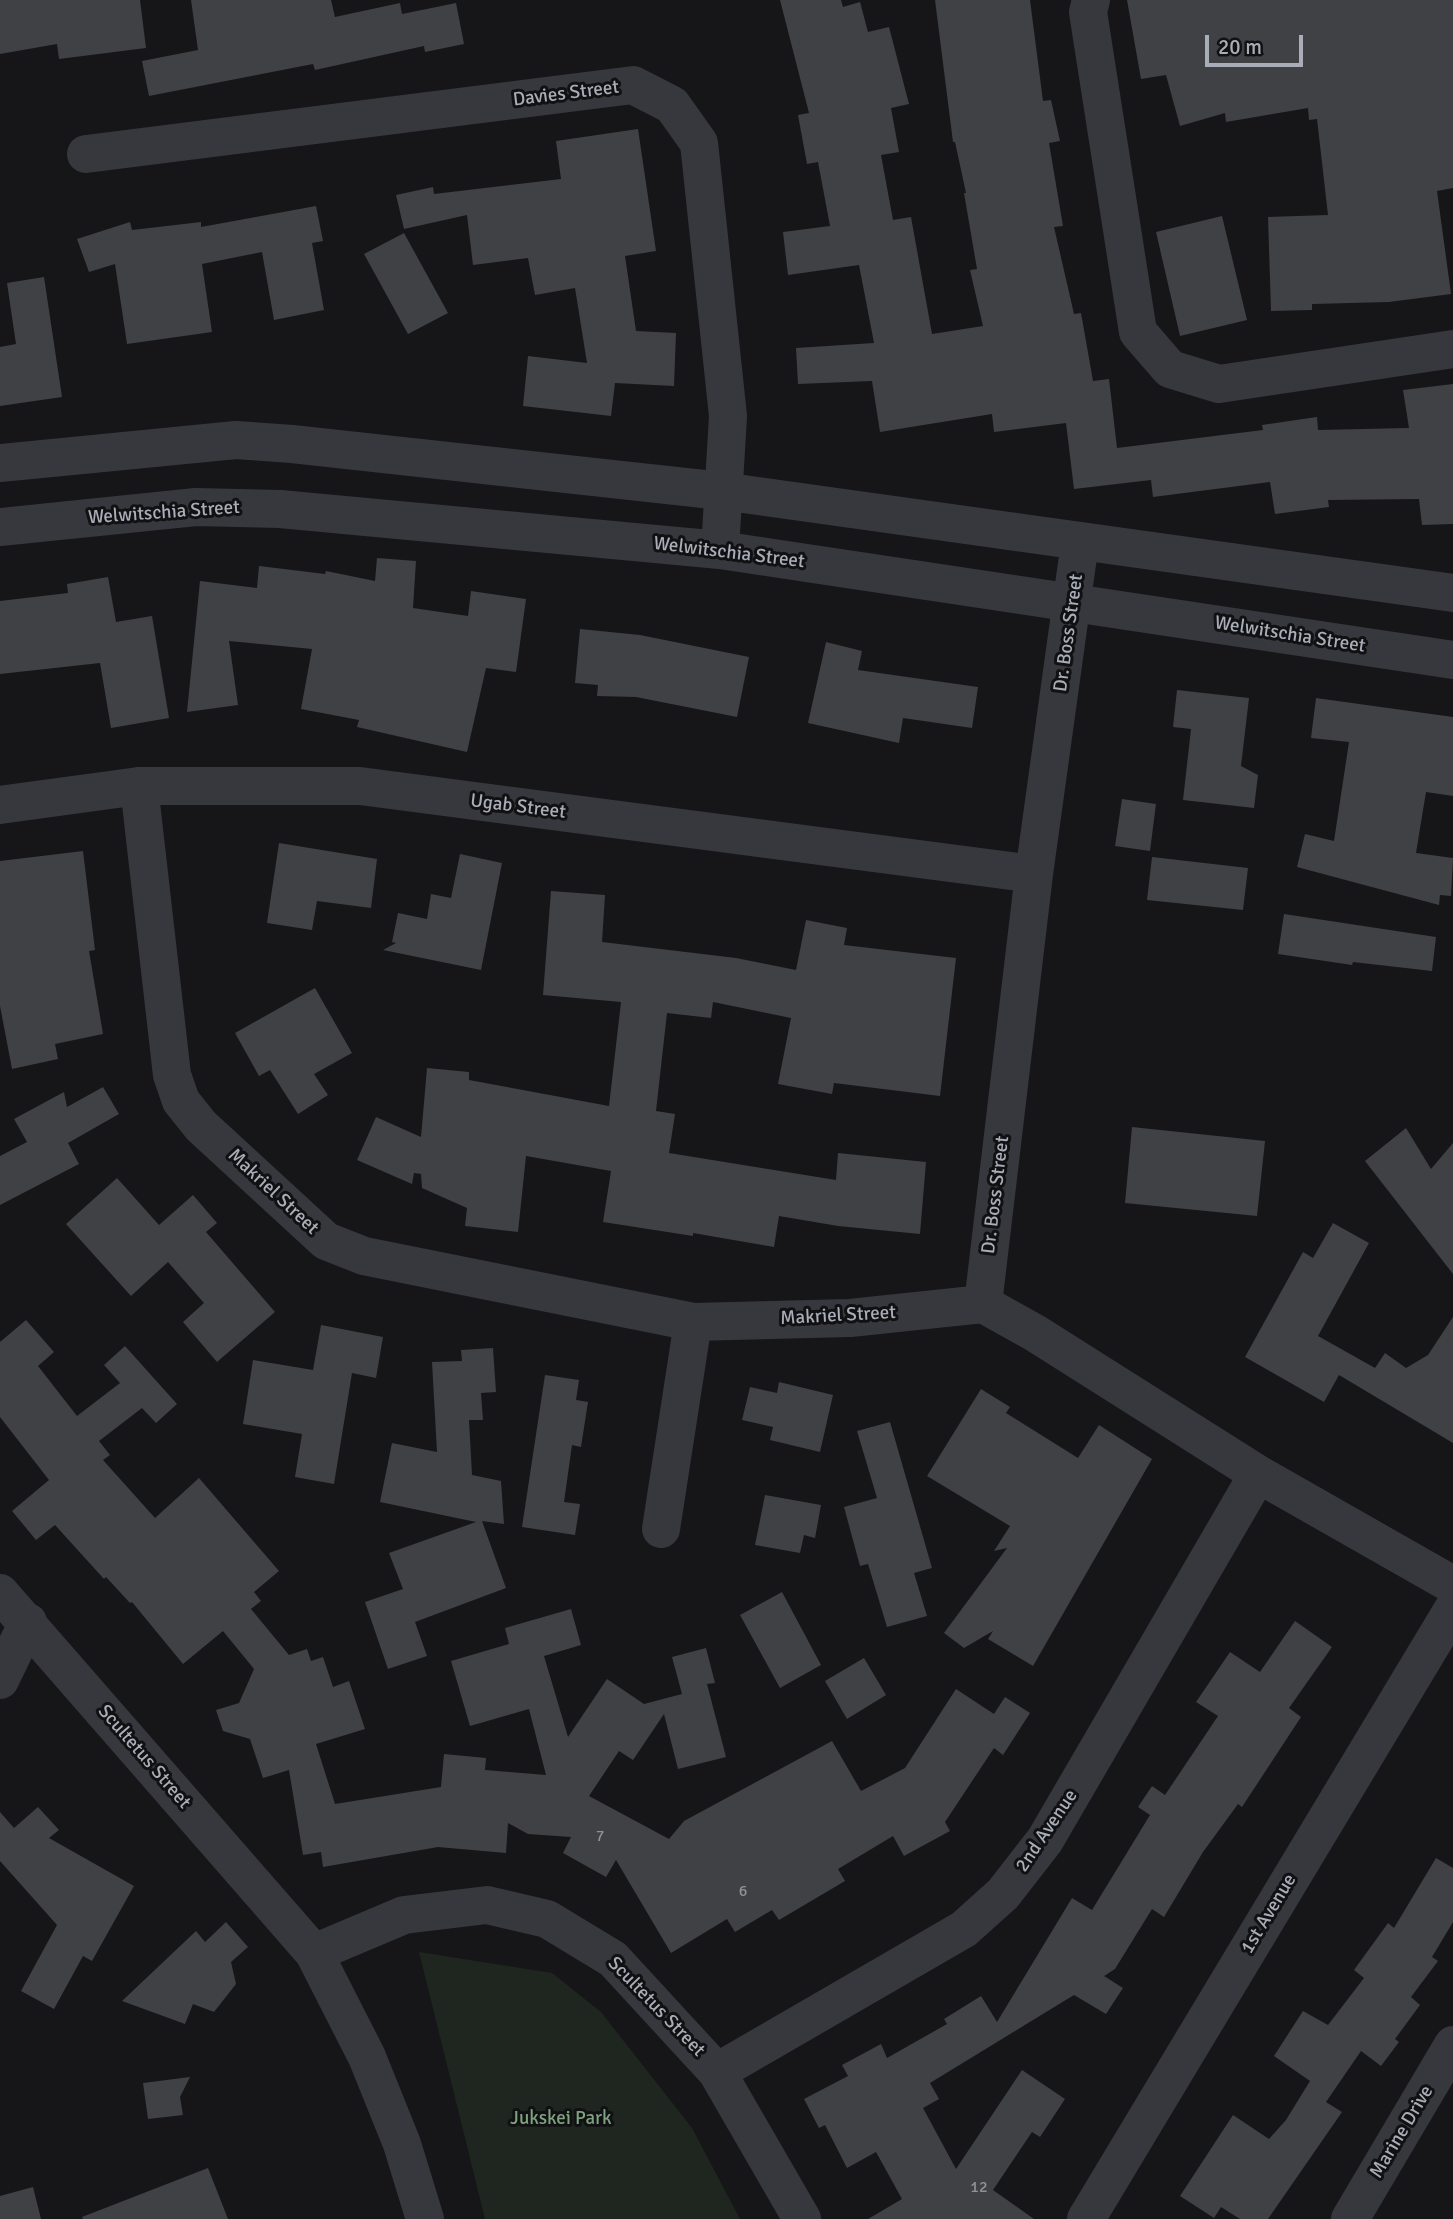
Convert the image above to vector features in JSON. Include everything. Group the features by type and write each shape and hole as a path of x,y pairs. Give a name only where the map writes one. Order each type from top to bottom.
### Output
{"street":[{"path":"1091,0 1088,12 1138,332 1170,369 1219,384 1453,349"},
{"name":"Davies Street","path":"86,153 633,85 672,105 699,143 728,416 720,550"},
{"path":"0,463 236,440 722,491 1453,593"},
{"name":"Welwitschia Street","path":"0,527 195,507 237,506 720,550 1453,660"},
{"name":"Dr. Boss Street","path":"983,1304 1034,874 1074,602 1080,542"},
{"name":"Ugab Street","path":"0,805 139,786 360,786 1034,874"},
{"name":"Makriel Street","path":"139,786 172,1075 181,1101 201,1126 318,1235 339,1247 364,1256 693,1322 849,1318 983,1304"},
{"path":"983,1304 1035,1333 1258,1474 1453,1585"},
{"path":"661,1529 693,1322"},
{"name":"2nd Avenue","path":"717,2072 964,1929 1003,1894 1045,1840 1258,1474"},
{"name":"Scultetus Street","path":"0,1593 314,1953 367,2057 402,2144 425,2219"},
{"name":"1st Avenue","path":"1086,2219 1453,1609"},
{"path":"0,1680 28,1622"},
{"name":"Scultetus Street","path":"314,1953 404,1915 487,1905 547,1919 613,1959 717,2072 802,2219"},
{"name":"Marine Drive","path":"1350,2219 1453,2045"}],"green space":[{"name":"Jukskei Park","path":"419,1952 552,1973 601,2012 692,2128 740,2219 485,2219"}],"building":[{"path":"0,0 140,0 146,48 59,59 57,44 0,54"},
{"path":"191,0 331,0 335,17 400,3 402,14 456,3 464,44 425,52 424,46 315,70 313,64 149,96 142,61 198,50"},
{"path":"780,0 841,0 843,7 860,2 868,32 889,27 909,104 891,108 899,152 881,155 893,220 911,217 932,334 983,326 970,270 977,269 966,193 953,142 935,0 1030,0 1043,101 1051,100 1060,141 1049,143 1063,226 1054,227 1074,314 1081,313 1093,381 1109,379 1117,448 1263,430 1262,425 1317,417 1318,430 1409,428 1403,390 1453,384 1453,524 1422,525 1419,499 1328,500 1329,507 1275,514 1270,482 1153,497 1151,480 1074,489 1066,423 994,432 992,414 880,432 872,381 798,384 796,348 874,343 859,265 788,275 783,232 830,226 818,162 807,164 798,115 809,113"},
{"path":"1127,0 1453,0 1453,188 1437,191 1451,294 1389,302 1312,304 1312,310 1271,311 1268,217 1328,215 1317,119 1309,120 1308,108 1226,122 1225,113 1180,126 1166,75 1141,79"},
{"path":"638,129 656,251 625,256 636,331 676,333 674,386 615,383 611,416 523,406 528,356 587,363 575,288 535,295 528,258 473,265 467,215 404,229 396,195 433,187 434,194 561,179 556,141"},
{"path":"316,206 323,241 312,243 324,310 274,320 262,252 202,264 212,332 127,344 115,264 89,272 77,239 130,222 132,230 201,222 201,227"},
{"path":"1222,216 1247,320 1180,336 1156,232"},
{"path":"404,233 448,313 408,334 364,254"},
{"path":"44,277 62,397 0,406 0,347 16,344 7,283"},
{"path":"377,558 416,561 413,608 468,616 471,591 526,599 516,672 486,668 467,752 357,727 359,720 301,709 312,649 229,641 238,705 187,712 200,581 257,588 259,566 325,574 326,571 375,581"},
{"path":"108,577 116,622 152,616 169,718 111,728 100,663 0,674 0,601 68,593 67,584"},
{"path":"580,629 640,635 749,657 737,717 636,697 597,696 598,685 575,683"},
{"path":"826,642 862,651 858,670 978,687 972,728 903,718 899,743 808,723"},
{"path":"1177,690 1249,698 1241,766 1258,775 1254,808 1183,800 1191,729 1173,727"},
{"path":"1316,698 1453,717 1453,796 1426,792 1416,853 1453,858 1451,896 1440,895 1439,905 1297,867 1305,834 1334,841 1349,742 1311,738"},
{"path":"1122,799 1156,804 1150,851 1115,846"},
{"path":"279,843 377,859 371,908 317,901 312,930 267,923"},
{"path":"83,851 95,950 89,951 103,1034 55,1044 58,1059 12,1069 0,1006 0,861"},
{"path":"460,854 502,863 481,970 383,950 396,943 392,942 398,913 427,919 431,894 451,898"},
{"path":"1152,857 1248,868 1243,910 1147,900"},
{"path":"551,891 605,895 602,942 736,958 796,970 806,920 847,928 844,945 956,958 940,1096 834,1083 832,1094 778,1084 791,1018 713,1002 711,1018 667,1013 656,1111 675,1114 669,1153 836,1180 838,1153 926,1162 920,1234 838,1226 779,1216 774,1247 693,1233 693,1236 603,1222 611,1171 526,1156 518,1232 465,1226 467,1208 422,1188 421,1174 414,1173 412,1184 357,1160 376,1117 421,1137 427,1068 469,1072 469,1080 609,1106 621,1002 543,995"},
{"path":"1284,914 1436,937 1432,971 1353,962 1352,965 1278,954"},
{"path":"315,988 352,1053 314,1074 328,1095 298,1114 270,1070 259,1076 235,1033"},
{"path":"103,1087 119,1114 68,1143 79,1164 0,1205 0,1156 27,1142 14,1119 64,1092 67,1107"},
{"path":"1132,1127 1265,1141 1257,1216 1125,1203"},
{"path":"1406,1128 1431,1169 1453,1143 1453,1274 1365,1161"},
{"path":"117,1178 159,1225 193,1195 217,1223 206,1232 275,1312 217,1362 183,1322 204,1303 168,1262 131,1296 66,1224"},
{"path":"1333,1223 1369,1243 1318,1336 1375,1368 1385,1353 1406,1368 1428,1355 1453,1317 1453,1443 1339,1375 1324,1402 1245,1357 1303,1252 1313,1258"},
{"path":"26,1320 54,1352 38,1366 77,1416 120,1383 104,1365 125,1346 177,1404 156,1423 142,1408 99,1441 110,1455 103,1460 155,1518 199,1478 279,1571 254,1592 261,1601 251,1609 289,1655 307,1649 311,1661 323,1657 333,1687 349,1681 365,1729 316,1744 335,1804 441,1787 444,1754 486,1758 485,1770 546,1775 529,1709 470,1726 451,1661 509,1644 505,1628 571,1609 581,1645 544,1656 568,1737 607,1679 644,1704 682,1694 672,1657 706,1648 715,1683 707,1684 726,1757 678,1769 664,1714 633,1760 619,1751 589,1796 669,1839 684,1821 832,1741 861,1791 905,1768 956,1689 994,1714 1005,1697 1030,1713 1003,1755 994,1748 945,1822 950,1831 904,1856 893,1836 838,1869 845,1881 779,1920 772,1910 735,1932 727,1919 671,1953 616,1860 606,1877 563,1853 571,1837 528,1834 508,1823 506,1853 438,1847 323,1867 321,1852 303,1855 289,1770 263,1778 250,1739 223,1731 216,1710 239,1703 254,1669 223,1631 183,1664 132,1602 130,1603 106,1577 104,1579 55,1525 36,1540 12,1511 49,1480 0,1417 0,1342"},
{"path":"321,1325 383,1337 376,1378 352,1373 334,1484 295,1477 302,1434 243,1424 253,1360 313,1370"},
{"path":"493,1348 496,1392 481,1393 483,1420 469,1420 472,1475 501,1481 504,1524 482,1521 506,1588 415,1622 427,1656 388,1669 365,1602 403,1589 389,1553 476,1522 380,1502 392,1443 437,1452 432,1362 462,1361 461,1350"},
{"path":"545,1375 579,1380 576,1400 588,1402 581,1447 572,1445 564,1502 580,1504 575,1535 522,1527"},
{"path":"779,1382 833,1395 820,1452 770,1440 773,1427 742,1420 750,1387 777,1393"},
{"path":"981,1389 1010,1407 1006,1413 1078,1458 1099,1425 1152,1459 1033,1666 988,1639 993,1631 964,1648 944,1633 1007,1548 994,1551 1010,1526 927,1476"},
{"path":"890,1422 932,1568 914,1573 927,1616 887,1627 868,1564 860,1566 844,1507 877,1498 857,1431"},
{"path":"765,1495 821,1505 815,1538 804,1535 800,1553 755,1545"},
{"path":"782,1592 821,1665 780,1688 740,1615"},
{"path":"1295,1621 1332,1647 1289,1708 1301,1717 1242,1807 1238,1804 1203,1852 1164,1917 1152,1909 1115,1969 1104,1976 1123,1988 1106,2014 1074,1995 930,2083 939,2099 923,2108 956,2169 1022,2070 1065,2099 1040,2137 1032,2132 993,2190 1034,2219 868,2219 902,2199 876,2152 847,2168 825,2125 819,2128 804,2099 848,2076 842,2065 881,2044 887,2058 947,2024 944,2019 981,1996 997,2022 1072,1898 1092,1910 1150,1815 1138,1807 1152,1786 1165,1795 1218,1716 1196,1702 1230,1652 1260,1672"},
{"path":"864,1658 886,1695 847,1719 825,1681"},
{"path":"38,1807 59,1830 49,1838 134,1886 92,1961 83,1956 54,2009 21,1991 57,1925 0,1861 0,1812 14,1828"},
{"path":"1436,1858 1453,1868 1453,1922 1432,1957 1438,1961 1411,1997 1420,2005 1395,2039 1399,2042 1381,2066 1361,2051 1326,2102 1342,2112 1268,2219 1240,2219 1221,2207 1214,2218 1180,2196 1233,2115 1269,2139 1286,2120 1310,2081 1274,2056 1303,2011 1328,2025 1364,1978 1354,1970 1388,1923 1394,1928"},
{"path":"226,1922 248,1947 231,1962 236,1984 214,2012 193,2004 185,2024 122,2001 196,1931 205,1942"},
{"path":"190,2077 180,2097 183,2115 148,2119 143,2083"},
{"path":"208,2168 228,2219 82,2217"},
{"path":"33,2187 41,2219 0,2219 0,2196"}]}
